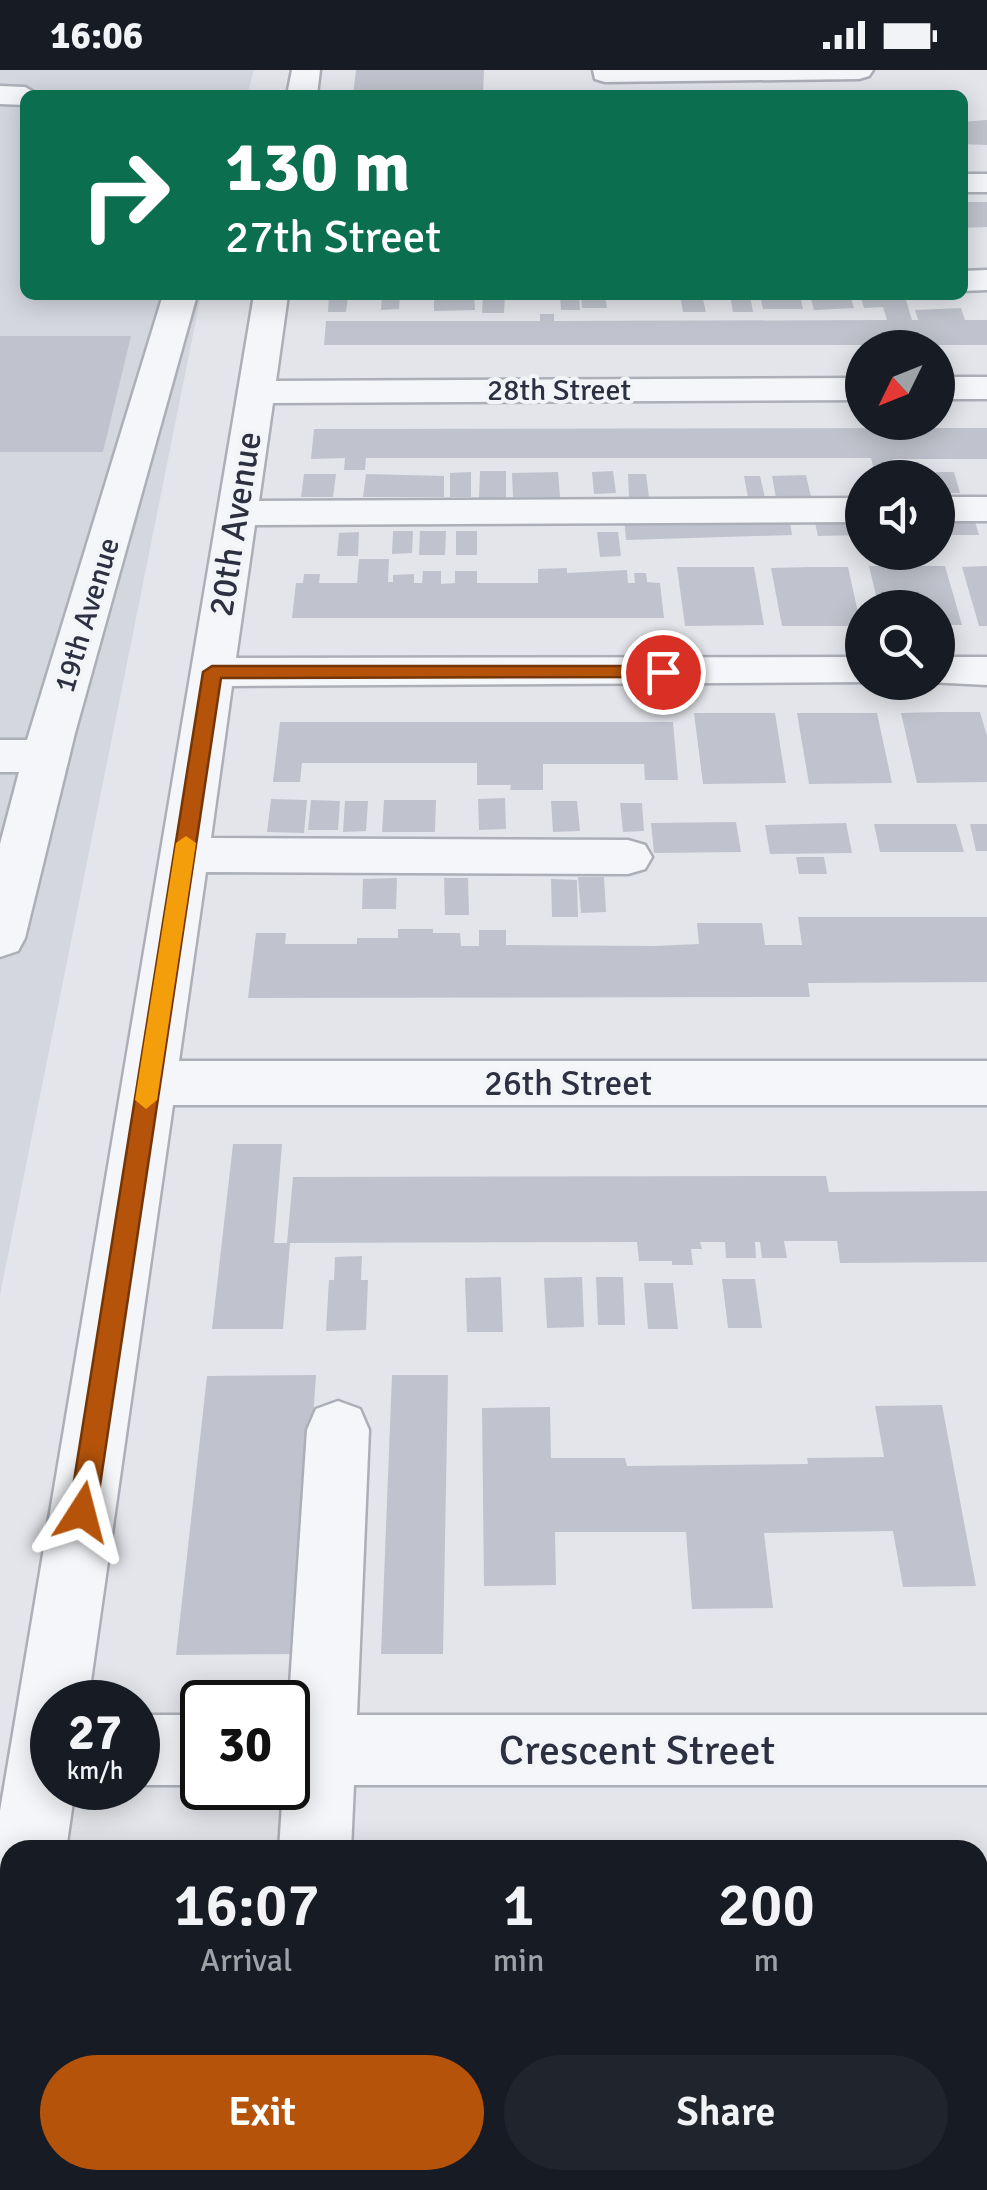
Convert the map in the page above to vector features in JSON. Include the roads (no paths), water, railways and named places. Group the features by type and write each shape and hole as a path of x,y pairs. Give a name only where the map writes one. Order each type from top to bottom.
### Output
{"street":[{"path":"605,72 860,70"},
{"name":"19th Avenue","path":"0,938 47,756 179,300"},
{"name":"20th Avenue","path":"58,1680 270,300"},
{"path":"955,388 987,388"},
{"name":"28th Street","path":"256,392 845,389"},
{"path":"955,510 987,509"},
{"path":"237,513 845,510"},
{"path":"212,672 845,671"},
{"path":"955,671 987,671"},
{"path":"0,756 47,756"},
{"path":"184,855 628,857"},
{"name":"26th Street","path":"149,1083 987,1083"},
{"path":"310,1694 338,1430"},
{"name":"Crescent Street","path":"310,1751 987,1750"},
{"name":"20th Avenue","path":"32,1840 37,1810"},
{"path":"310,1810 313,1840"}]}
